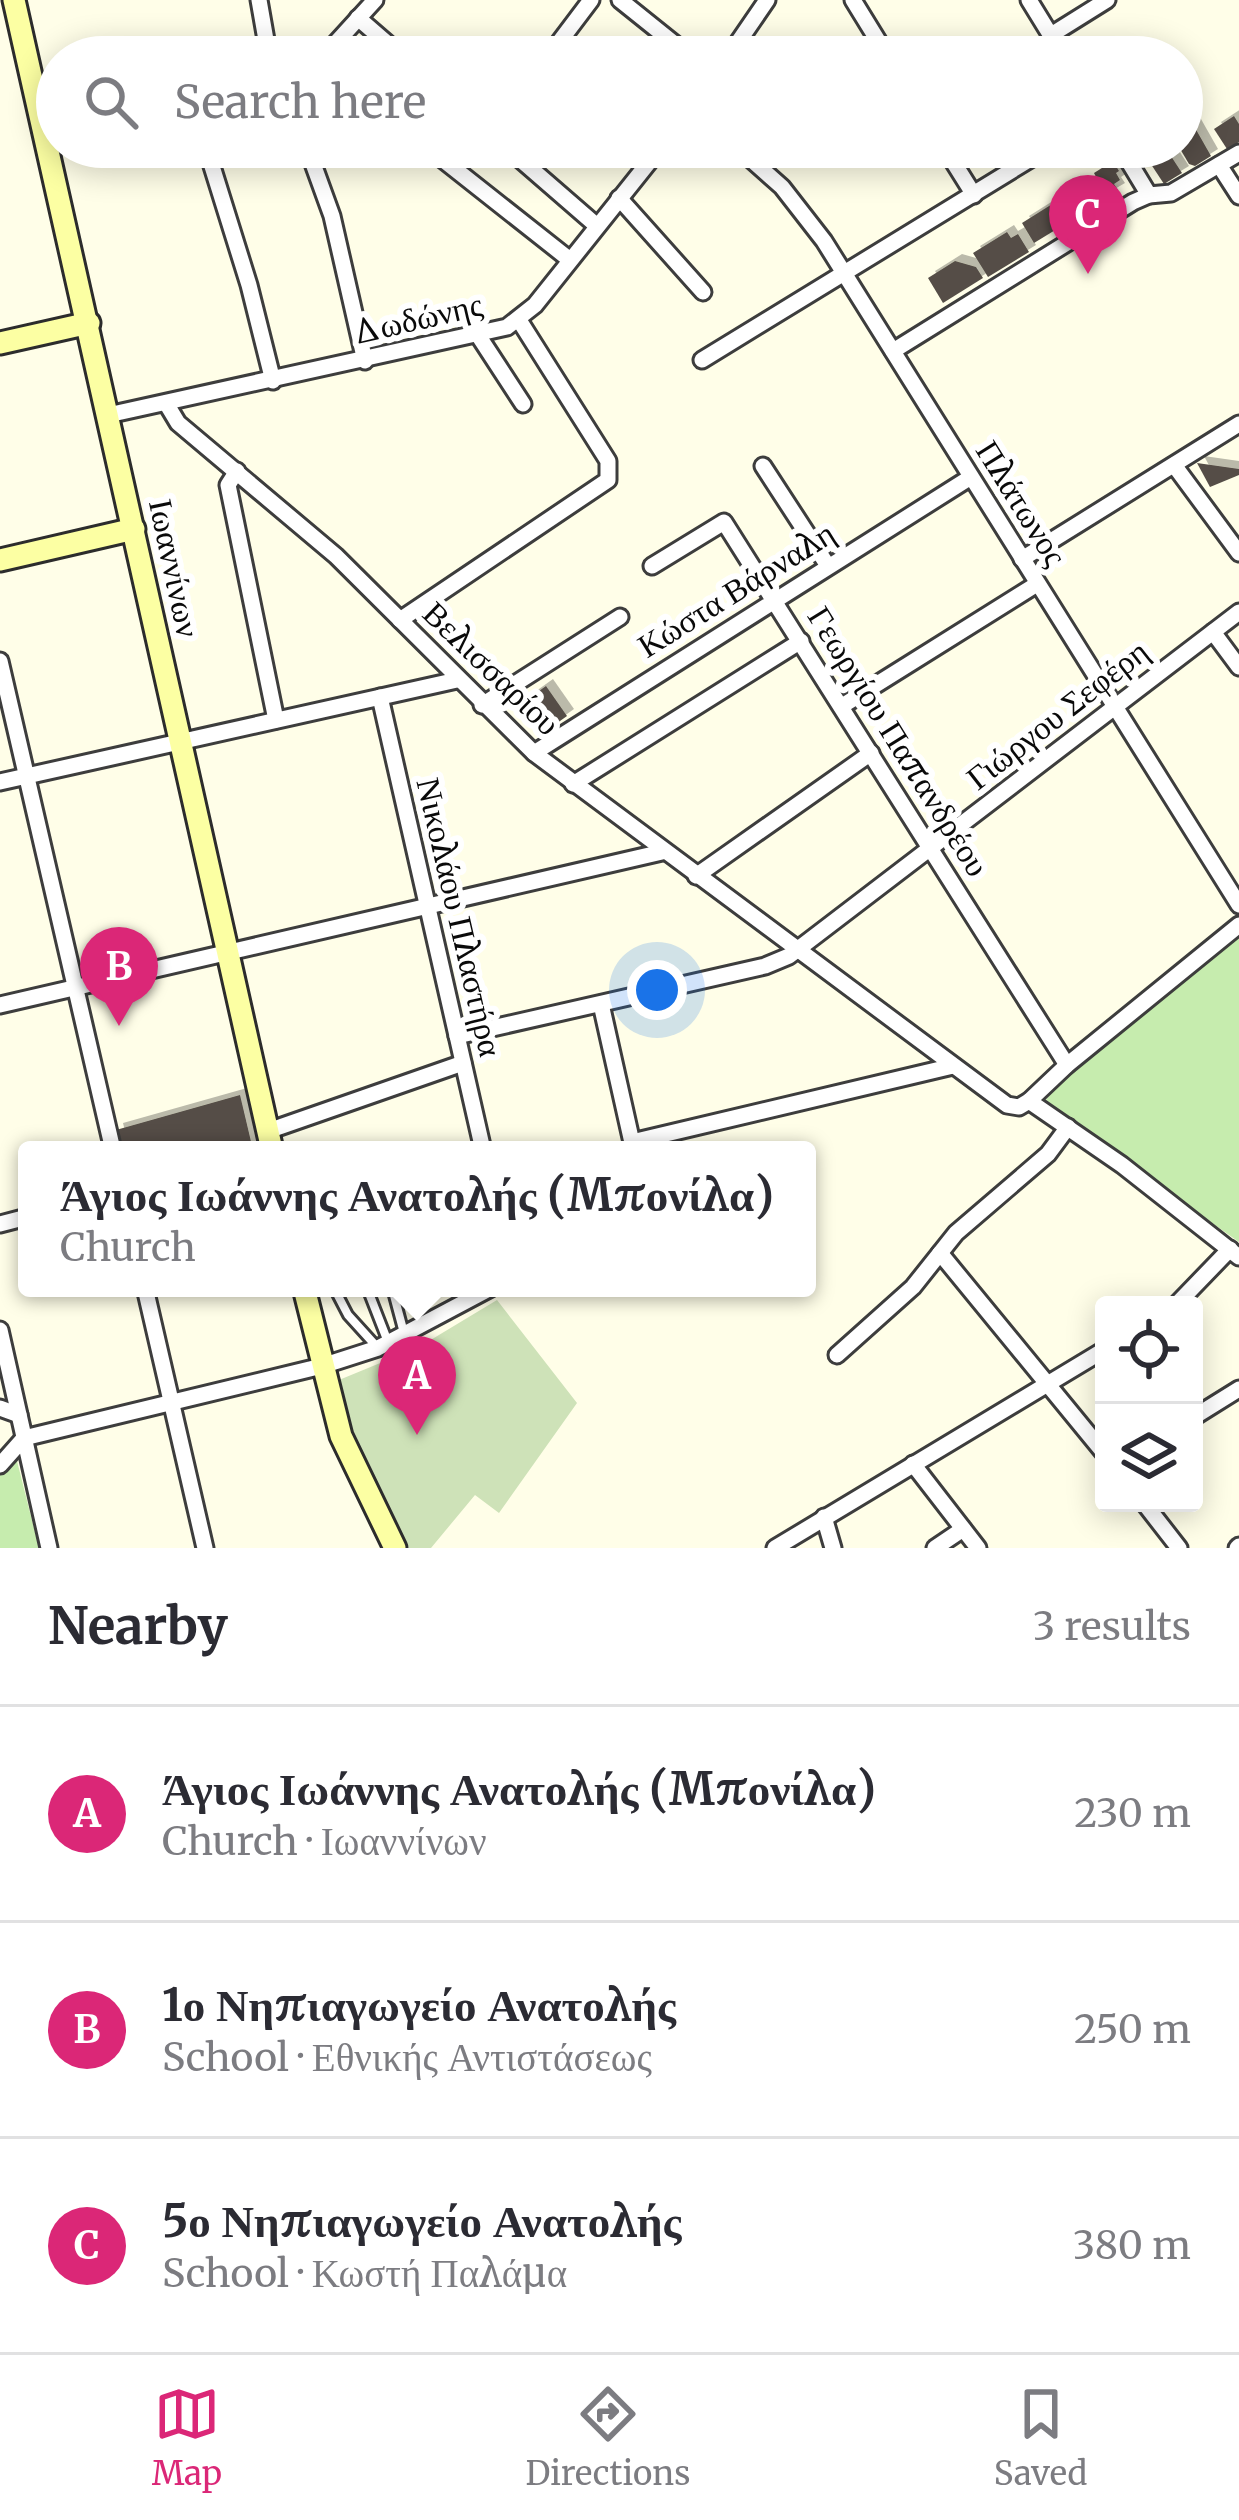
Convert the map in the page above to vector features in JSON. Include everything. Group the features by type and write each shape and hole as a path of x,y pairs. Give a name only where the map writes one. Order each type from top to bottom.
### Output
{"main road":[{"name":"Ιωαννίνων","path":"14,0 36,83"},
{"name":"Ιωαννίνων","path":"57,168 178,740 270,1140"},
{"path":"0,343 88,323"},
{"path":"0,560 134,530"},
{"path":"306,1297 349,1459 395,1548"}],"street":[{"path":"259,0 265,36"},
{"path":"344,36 375,0"},
{"path":"564,36 591,0"},
{"path":"620,0 665,36"},
{"path":"742,36 766,0"},
{"path":"853,0 875,36"},
{"path":"1029,0 1051,35 1107,0"},
{"path":"358,19 378,36"},
{"path":"893,350 1149,194 1172,193 1239,153"},
{"path":"1220,165 1239,196"},
{"path":"213,168 273,381"},
{"path":"315,168 332,216 364,361"},
{"path":"454,168 570,260"},
{"path":"530,168 597,226"},
{"name":"Δωδώνης","path":"108,415 478,335 519,320 644,168"},
{"name":"Πλάτωνος","path":"759,168 793,200 846,274 1239,905"},
{"path":"957,168 974,195"},
{"path":"702,360 1017,168"},
{"path":"1133,168 1149,194"},
{"path":"619,198 703,292"},
{"path":"400,620 608,480 608,461 519,320"},
{"path":"478,335 523,404"},
{"name":"Βελισσαρίου","path":"166,403 178,423 336,556 534,753 952,1066 1007,1105 1019,1107 1029,1100 1235,1253"},
{"path":"1022,560 1239,424"},
{"path":"1174,465 1239,553"},
{"path":"764,466 828,566"},
{"path":"237,471 229,485 276,719"},
{"name":"Κώστα Βάρναλη","path":"534,753 971,477"},
{"name":"Γεωργίου Παπανδρέου","path":"652,566 724,522 1067,1065"},
{"path":"842,706 1037,584"},
{"name":"Γιώργου Σεφέρη","path":"457,1036 765,966 798,951 1239,612"},
{"path":"482,705 620,617"},
{"path":"1213,632 1239,667"},
{"path":"573,784 801,641"},
{"path":"0,661 111,1141"},
{"path":"0,782 457,680"},
{"name":"Νικολάου Πλαστήρα","path":"380,698 481,1141"},
{"path":"696,876 871,753"},
{"path":"0,1005 662,852"},
{"path":"1029,1100 1239,925"},
{"path":"601,1004 632,1141"},
{"path":"270,1140 463,1063"},
{"path":"653,1141 952,1066"},
{"path":"837,1355 913,1287 956,1233 1048,1154 1068,1127"},
{"path":"940,1252 1095,1442"},
{"path":"1186,1296 1235,1253"},
{"path":"147,1297 206,1548"},
{"path":"0,1465 25,1438 322,1366 390,1343 474,1297"},
{"path":"0,1330 50,1548"},
{"path":"775,1548 1095,1355"},
{"path":"1203,1412 1239,1390"},
{"path":"0,1408 19,1415"},
{"path":"913,1464 978,1548"},
{"path":"1151,1512 1179,1548"},
{"path":"824,1517 832,1548"},
{"path":"935,1548 963,1529"}],"lane":[{"path":"339,1297 348,1315 390,1343"},
{"path":"371,1297 390,1343"},
{"path":"390,1343 392,1297"}],"green space":[{"path":"1239,932 1239,1242 1045,1101 1067,1073"},
{"path":"497,1300 577,1403 499,1513 475,1495 431,1548 409,1548 354,1441 339,1380 419,1347"},
{"path":"16,1457 39,1548 0,1548 0,1474"}],"building":[{"path":"1234,116 1239,142 1227,149 1214,129"},
{"path":"1117,168 1120,180 1114,184 1118,190 1087,208 1074,195 1098,181 1094,173"},
{"path":"1153,168 1179,168 1182,173 1164,184"},
{"path":"1057,201 1070,221 1034,243 1022,223"},
{"path":"1007,232 1011,238 1018,234 1029,252 988,277 973,253"},
{"path":"955,261 976,267 983,278 943,303 928,278"},
{"path":"1197,463 1239,469 1239,475 1210,487"},
{"path":"546,686 567,716 546,731 525,701"},
{"path":"240,1095 251,1141 119,1141 116,1130"}],"place":[{"name":"5ο Νηπιαγωγείο Ανατολής","path":"1088,274"},
{"name":"1ο Νηπιαγωγείο Ανατολής","path":"119,1026"},
{"name":"Άγιος Ιωάννης Ανατολής (Μπονίλα)","path":"417,1435"}]}
